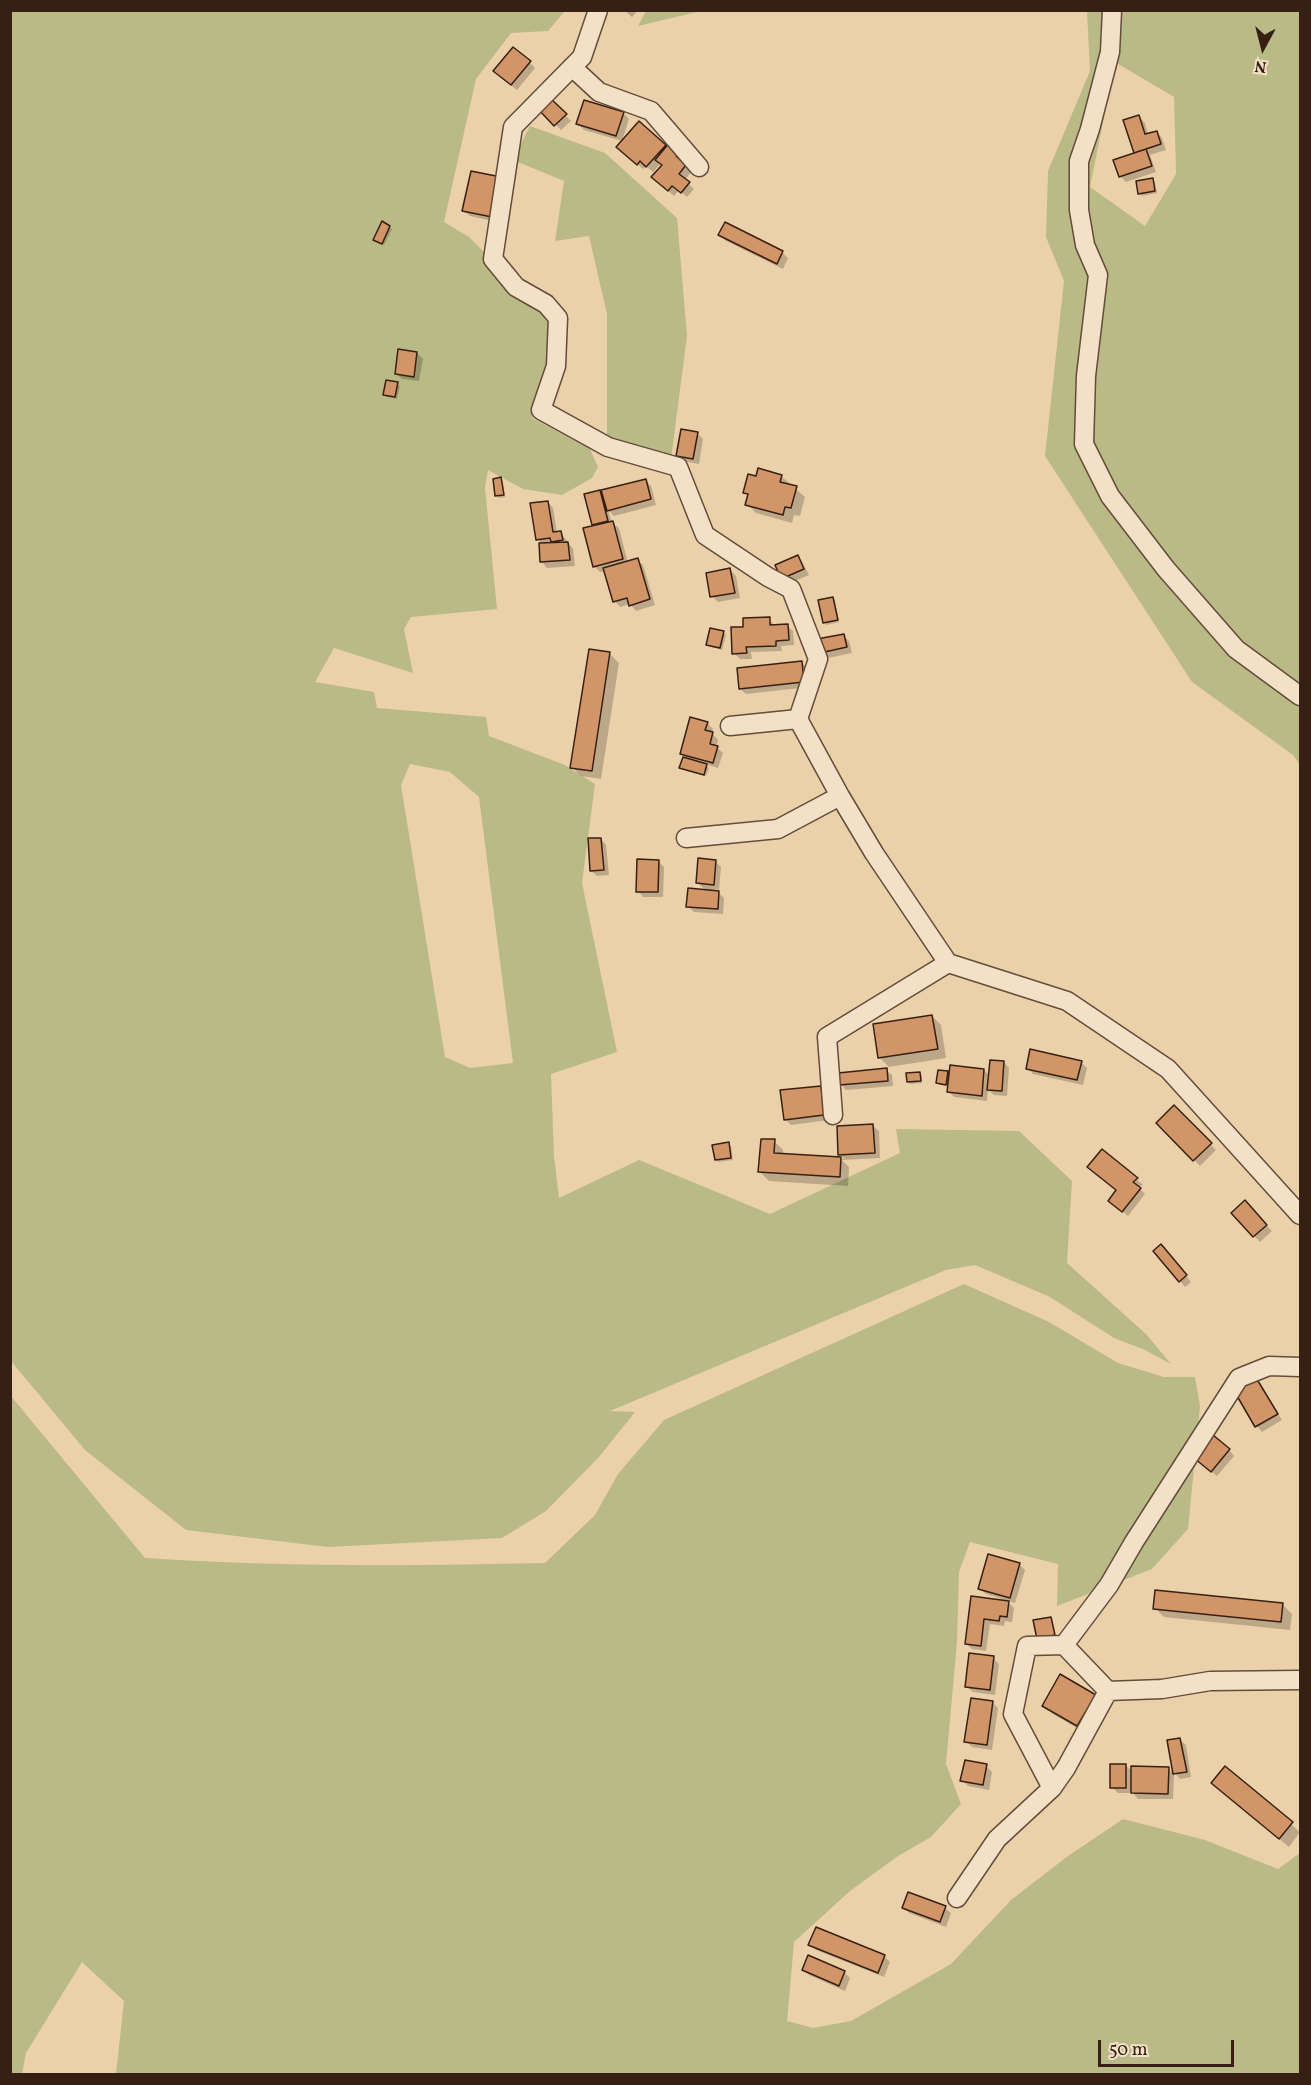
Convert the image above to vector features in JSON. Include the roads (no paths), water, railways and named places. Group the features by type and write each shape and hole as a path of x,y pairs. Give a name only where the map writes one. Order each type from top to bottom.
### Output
{"street":[{"path":"598,10 582,57 513,127 493,259 516,287 546,304 558,318 556,366 541,410 608,447 678,467 705,535 768,577 791,589 818,659 798,719 840,796 948,963 1067,1001 1168,1069 1300,1215"},
{"path":"1112,10 1110,52 1090,129 1079,161 1079,210 1085,245 1098,275 1086,376 1084,444 1110,496 1166,569 1236,649 1300,696"},
{"path":"572,67 599,92 651,111 699,167"},
{"path":"730,726 798,719"},
{"path":"686,838 778,829 840,796"},
{"path":"833,1114 827,1037 948,963"},
{"path":"1064,1645 1109,1585 1239,1378 1269,1366 1300,1367"},
{"path":"1052,1788 1013,1714 1027,1646 1064,1645 1108,1690 1162,1689 1210,1681 1300,1680"},
{"path":"957,1898 997,1839 1052,1788 1066,1768 1108,1690"}]}
